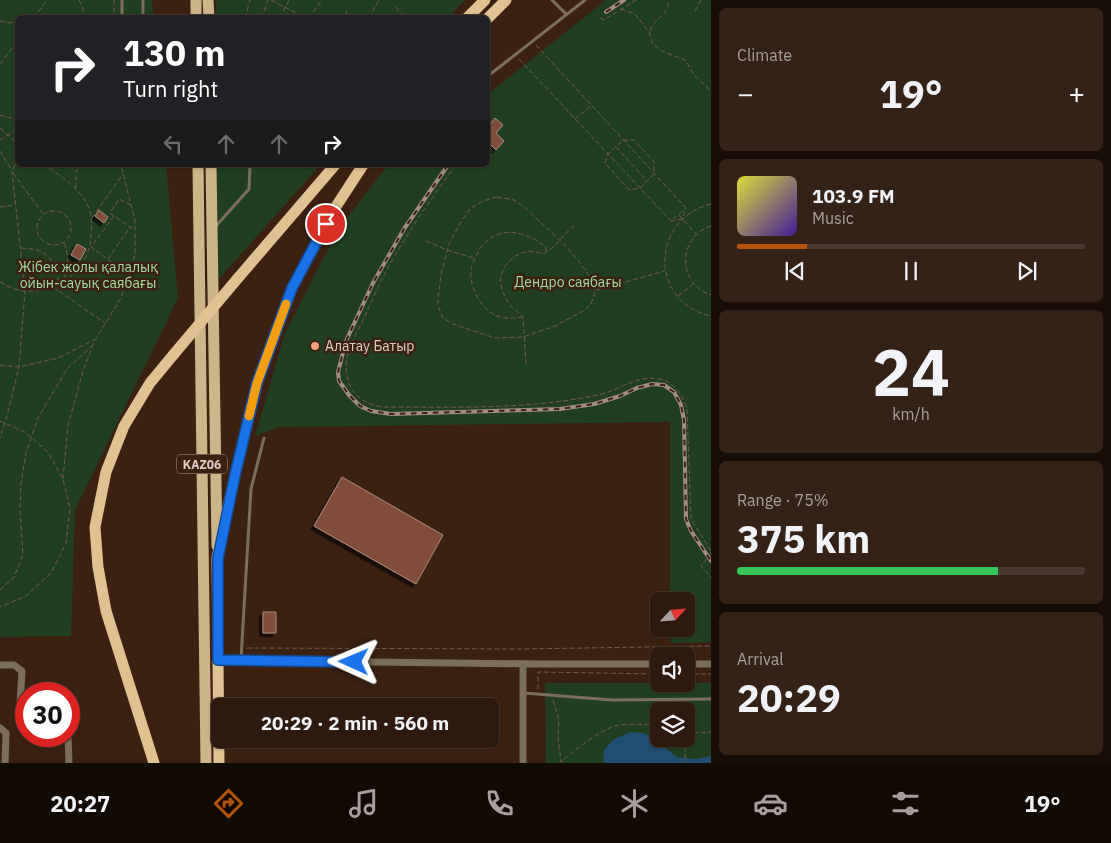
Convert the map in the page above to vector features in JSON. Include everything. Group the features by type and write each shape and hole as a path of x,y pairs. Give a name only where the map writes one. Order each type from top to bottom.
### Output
{"highway":[{"path":"471,15 485,0"},
{"path":"490,16 506,0"},
{"path":"154,763 106,611 98,567 95,527 106,472 124,426 150,383 333,167"},
{"name":"KАZ06","path":"219,763 218,558 235,475 255,392 292,288 335,208 362,167"}],"main road":[{"path":"196,0 196,15"},
{"path":"208,0 209,15"},
{"name":"KАZ06","path":"198,167 206,763"},
{"name":"KАZ06","path":"211,167 218,558"}],"street":[{"path":"218,660 650,664"},
{"path":"523,664 524,763"},
{"path":"695,664 711,664"},
{"path":"0,665 14,665 22,671 21,682"},
{"path":"0,728 6,733 5,763"},
{"path":"68,747 69,763"}],"lane":[{"path":"122,0 122,15"},
{"path":"143,0 143,15"},
{"path":"552,0 566,14"},
{"path":"490,74 585,0"},
{"path":"212,230 249,189 250,167"},
{"path":"241,660 251,489 264,438"},
{"path":"523,693 612,700 711,699"}],"path":[{"path":"37,15 48,0"},
{"path":"78,0 86,15"},
{"path":"114,0 114,15"},
{"path":"246,15 250,0"},
{"path":"263,15 268,0"},
{"path":"271,0 301,15"},
{"path":"281,15 289,0"},
{"path":"310,15 322,0"},
{"path":"371,15 379,0"},
{"path":"600,18 604,20 636,0"},
{"path":"650,32 652,24 663,16 669,7 669,0"},
{"path":"695,11 701,0"},
{"path":"396,7 402,15"},
{"path":"621,9 635,14 650,32 653,44 662,52 685,60 695,76 711,91"},
{"path":"346,11 347,15"},
{"path":"0,21 9,23 15,22"},
{"path":"532,41 686,208"},
{"path":"0,64 15,44"},
{"path":"515,54 671,221"},
{"path":"576,119 591,105"},
{"path":"0,115 15,119"},
{"path":"0,128 15,142"},
{"path":"0,140 15,131"},
{"path":"623,140 634,140 654,162 654,174 640,188 630,190 606,163 608,154 623,140"},
{"path":"616,147 647,181"},
{"path":"0,151 43,214"},
{"path":"0,438 19,367 25,291 12,171 15,165"},
{"path":"48,167 76,189 89,209 91,247"},
{"path":"72,167 76,173"},
{"path":"76,189 76,173 78,167"},
{"path":"63,479 68,425 93,345 121,298 135,255 135,221 122,167"},
{"path":"455,167 414,224 394,257 352,344 346,368 352,390 369,405 382,407 522,406 601,395 636,380 660,379 674,386 687,408 691,519 711,552 701,566 711,577"},
{"path":"91,219 123,173"},
{"path":"497,197 514,200 523,206 559,241 590,276 596,290 591,304 585,310 555,326 524,338 495,338 453,324 444,318 438,306 441,274 448,250 462,220 471,208 483,201 497,197"},
{"path":"131,206 119,199 110,213 135,230"},
{"path":"671,221 682,219 695,210 711,204"},
{"path":"0,207 15,205"},
{"path":"671,221 686,208"},
{"path":"686,208 682,219 669,239 665,255 666,271 671,286 678,296 693,309 711,316"},
{"path":"56,210 67,216 71,228 69,236 63,242 51,245 41,238 37,227 39,219 43,214 56,210"},
{"path":"678,215 696,234"},
{"path":"0,282 12,288 25,291 60,284 73,275 83,263 91,247 114,216"},
{"path":"526,364 523,317 504,296 501,282 502,271 510,259 524,252 536,251 542,254 546,252 570,228 578,224"},
{"path":"711,226 696,234 687,248 685,260 687,273 693,284 703,292 711,295"},
{"path":"108,259 130,227"},
{"path":"523,317 498,317 486,310 478,299 472,284 470,272 474,259 493,236 505,232 521,232 536,238 546,247 546,252"},
{"path":"426,241 474,259"},
{"path":"63,242 67,249 68,262 64,281"},
{"path":"91,247 129,274"},
{"path":"20,248 36,249 47,255 55,265 60,284"},
{"path":"596,290 666,271"},
{"path":"678,296 693,284"},
{"path":"52,286 106,323"},
{"path":"0,365 19,367 58,358 95,340"},
{"path":"0,590 14,577 23,555 20,511 21,484 26,453 38,418 67,369 93,345"},
{"path":"0,421 25,432 48,452 63,479 70,509 66,542 51,573 26,596 0,607"},
{"path":"241,648 520,649 711,646"},
{"path":"538,695 538,672 650,674"},
{"path":"695,674 711,674"},
{"path":"552,696 559,720 558,736 561,762"},
{"path":"561,762 584,744 614,726 650,725"},
{"path":"695,732 709,733 711,731"},
{"path":"685,747 686,763"}],"green space":[{"name":"Жібек жолы қалалық ойын-сауық саябағы","path":"0,0 152,0 153,15 15,15 15,167 166,167 178,298 75,510 71,636 0,637"},
{"path":"216,0 465,0 451,15 216,15"},
{"name":"Дендро саябағы","path":"606,0 711,0 711,642 671,643 671,638 695,638 695,592 670,592 670,422 280,427 255,436 285,333 339,228 386,167 490,167 490,92"},
{"path":"217,167 318,167 218,280"},
{"path":"545,683 650,683 650,692 695,692 695,683 711,683 711,763 546,763"}],"water":[{"path":"631,732 644,733 650,736 650,747 665,747 677,757 696,759 711,756 711,763 604,763 604,751 610,743 620,736"}],"building":[{"path":"495,118 503,125 496,133 504,141 496,150 490,144 490,124"},
{"path":"99,210 108,217 104,223 95,216"},
{"path":"77,244 86,249 80,260 71,255"},
{"path":"342,477 443,535 416,584 314,526"},
{"path":"263,612 276,612 276,633 263,633"}],"railway":[{"path":"606,12 624,0"},
{"path":"447,167 404,229 373,283 346,341 338,372 339,381 360,406 371,411 391,414 560,409 594,404 652,384 664,385 674,392 681,405 684,420 686,519 691,531 711,561"}],"slow traffic":[{"path":"249,416 257,383 286,304"}],"place":[{"name":"Алатау Батыр","path":"315,346"}],"route":[{"path":"326,224 292,288 257,383 218,558 218,660 354,662"}]}
